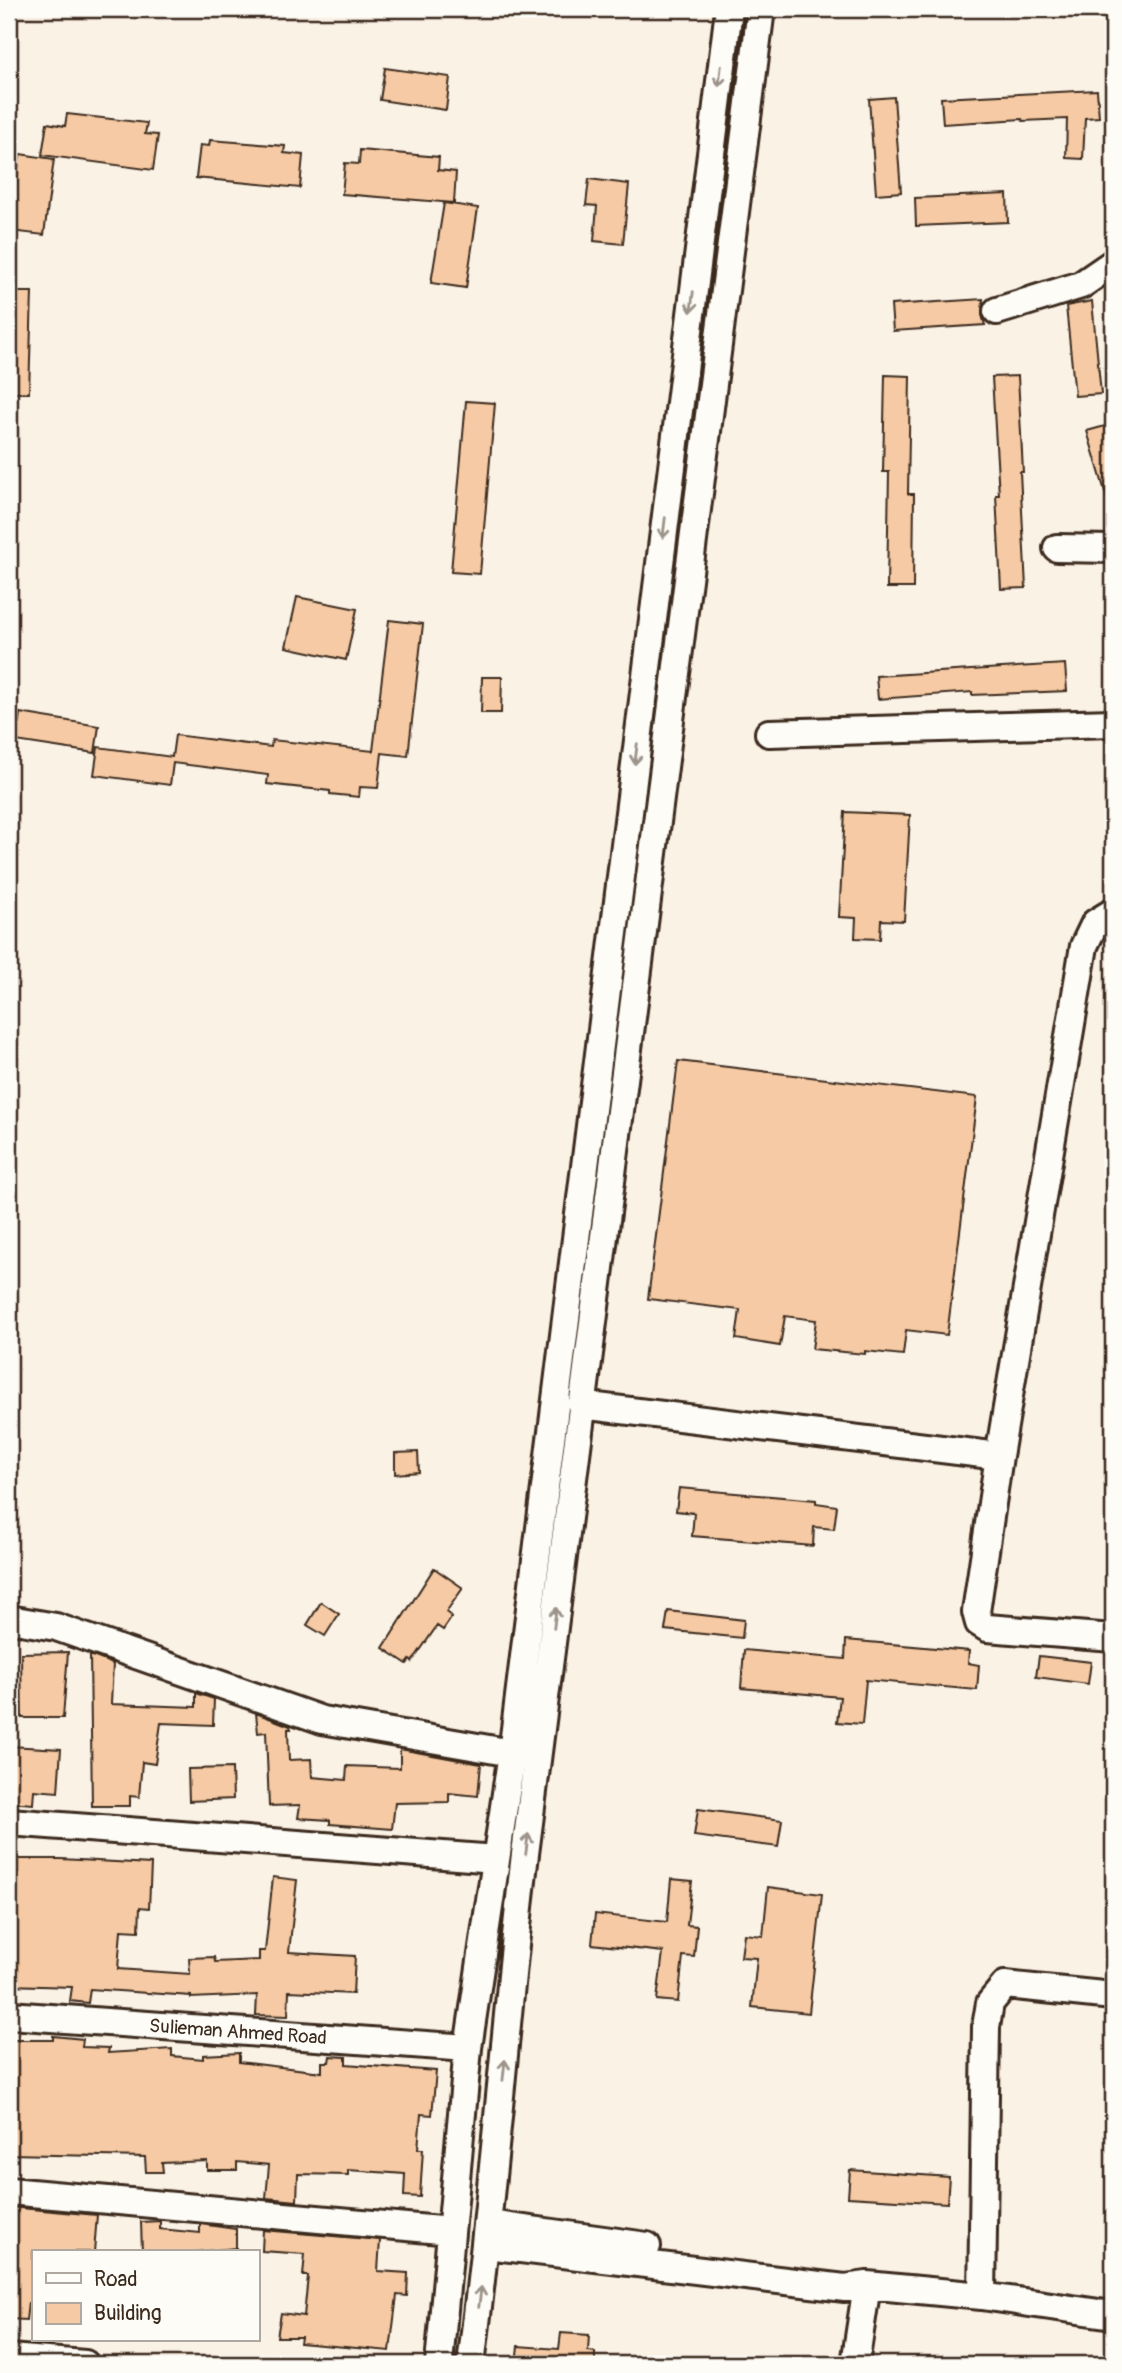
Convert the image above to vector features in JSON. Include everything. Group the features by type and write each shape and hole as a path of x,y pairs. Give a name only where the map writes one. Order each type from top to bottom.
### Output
{"street":[{"path":"439,2364 468,2048 512,1753 729,9"},
{"path":"471,2364 487,2235 524,1861 666,728 761,9"},
{"path":"997,311 1081,285 1113,263"},
{"path":"1056,548 1113,549"},
{"path":"769,733 1113,723"},
{"path":"1113,912 1096,923 1084,946 999,1457 976,1612 979,1623 987,1628 1113,1638"},
{"path":"582,1405 999,1457"},
{"path":"9,1619 56,1627 322,1720 512,1753"},
{"path":"9,1822 496,1859"},
{"path":"483,1949 516,1950"},
{"path":"982,2296 986,2027 990,2003 1005,1985 1113,1996"},
{"name":"Sulieman Ahmed Road","path":"9,2015 468,2048"},
{"path":"9,2191 451,2231"},
{"path":"487,2235 845,2288 867,2286 982,2296 1113,2315"},
{"path":"855,2364 867,2286"},
{"path":"9,2358 85,2364"}],"building":[{"path":"385,68 450,77 446,110 380,100"},
{"path":"1097,90 1099,117 1085,118 1083,159 1066,158 1067,119 943,124 941,98"},
{"path":"894,97 901,192 876,194 869,99"},
{"path":"67,114 147,123 145,134 158,135 153,170 42,155 47,123 65,126"},
{"path":"210,140 285,146 284,153 303,155 300,188 196,178 200,145 209,146"},
{"path":"360,150 439,157 438,170 456,172 454,203 342,194 345,163 359,164"},
{"path":"20,154 54,159 44,235 10,231"},
{"path":"589,179 629,184 623,244 594,241 597,206 586,205"},
{"path":"1007,194 1008,222 916,226 915,198"},
{"path":"444,203 478,208 466,288 431,283"},
{"path":"9,292 32,292 29,393 9,393"},
{"path":"983,299 982,315 985,325 893,331 891,305"},
{"path":"1092,301 1101,394 1075,396 1066,306"},
{"path":"885,375 910,376 908,494 914,494 913,588 887,588 889,472 883,472"},
{"path":"1018,376 1026,588 1001,589 992,377"},
{"path":"466,401 495,403 480,574 451,572"},
{"path":"1109,425 1113,438 1113,504 1109,505 1087,431"},
{"path":"297,597 357,609 346,660 286,647"},
{"path":"389,620 423,624 408,756 382,753 378,788 360,787 359,797 330,794 330,791 267,784 268,775 173,763 170,785 94,775 98,747 172,757 175,735 271,747 272,740 373,751"},
{"path":"1065,664 1067,691 972,695 972,692 878,699 876,676"},
{"path":"482,677 502,677 501,713 481,713"},
{"path":"20,713 99,726 95,753 16,741"},
{"path":"845,812 910,815 904,921 881,920 880,939 855,938 856,918 839,917"},
{"path":"678,1061 977,1097 947,1335 906,1330 903,1355 812,1349 816,1320 785,1316 780,1346 736,1339 740,1310 648,1299"},
{"path":"418,1452 419,1472 395,1474 395,1453"},
{"path":"679,1488 816,1500 816,1503 837,1506 834,1529 814,1527 813,1546 692,1536 694,1513 676,1511"},
{"path":"434,1568 463,1588 446,1612 452,1617 443,1630 437,1626 412,1662 410,1660 407,1664 383,1648"},
{"path":"321,1602 339,1614 325,1636 307,1625"},
{"path":"668,1611 744,1620 742,1638 665,1630"},
{"path":"846,1640 969,1651 968,1663 979,1665 977,1690 866,1680 862,1724 837,1722 840,1697 741,1688 744,1650 845,1659"},
{"path":"68,1652 63,1718 22,1718 21,1653"},
{"path":"90,1655 113,1664 111,1704 196,1707 196,1693 214,1699 213,1725 161,1723 155,1764 142,1762 139,1797 130,1796 130,1806 92,1806"},
{"path":"1039,1656 1091,1662 1088,1684 1036,1677"},
{"path":"256,1713 290,1726 289,1760 311,1759 312,1777 346,1780 347,1766 400,1768 400,1749 481,1764 478,1796 449,1793 449,1802 395,1803 392,1829 330,1824 330,1820 298,1818 300,1805 269,1806 266,1732 258,1733"},
{"path":"9,1746 61,1749 58,1792 34,1790 33,1804 9,1802"},
{"path":"232,1768 233,1799 189,1801 188,1769"},
{"path":"698,1809 782,1820 778,1847 694,1836"},
{"path":"9,1859 151,1864 149,1908 140,1907 139,1931 121,1930 118,1969 190,1974 189,1958 214,1957 215,1962 259,1960 259,1951 265,1951 273,1877 297,1880 289,1952 355,1956 353,1994 289,1991 288,2016 256,2015 257,1995 191,1998 90,1989 88,2003 70,2001 72,1987 9,1985"},
{"path":"671,1879 692,1881 687,1925 697,1926 694,1957 683,1956 678,2002 657,2000 663,1952 592,1944 595,1914 667,1922"},
{"path":"768,1887 822,1894 809,2013 752,2007 757,1958 741,1957 744,1934 763,1936"},
{"path":"53,2036 83,2039 82,2047 109,2048 108,2053 172,2049 172,2056 203,2059 203,2055 239,2053 239,2062 322,2072 322,2062 329,2062 330,2056 346,2057 346,2064 436,2071 432,2115 421,2114 418,2149 423,2149 420,2197 404,2196 405,2174 348,2170 348,2175 298,2174 297,2201 266,2198 269,2165 237,2162 237,2170 207,2170 207,2161 162,2163 163,2172 146,2172 145,2157 9,2154 9,2040 53,2040"},
{"path":"850,2170 949,2177 947,2203 848,2197"},
{"path":"9,2207 97,2215 94,2250 32,2250 32,2303 28,2303 26,2320 9,2319"},
{"path":"160,2221 160,2229 200,2233 200,2224 236,2229 236,2248 142,2250 141,2222"},
{"path":"263,2230 380,2240 378,2271 408,2273 407,2296 397,2295 390,2351 300,2343 301,2337 277,2337 281,2313 304,2316 308,2276 303,2276 305,2254 262,2251"},
{"path":"561,2333 589,2335 588,2351 595,2352 595,2364 516,2364 518,2346 559,2349"}]}
